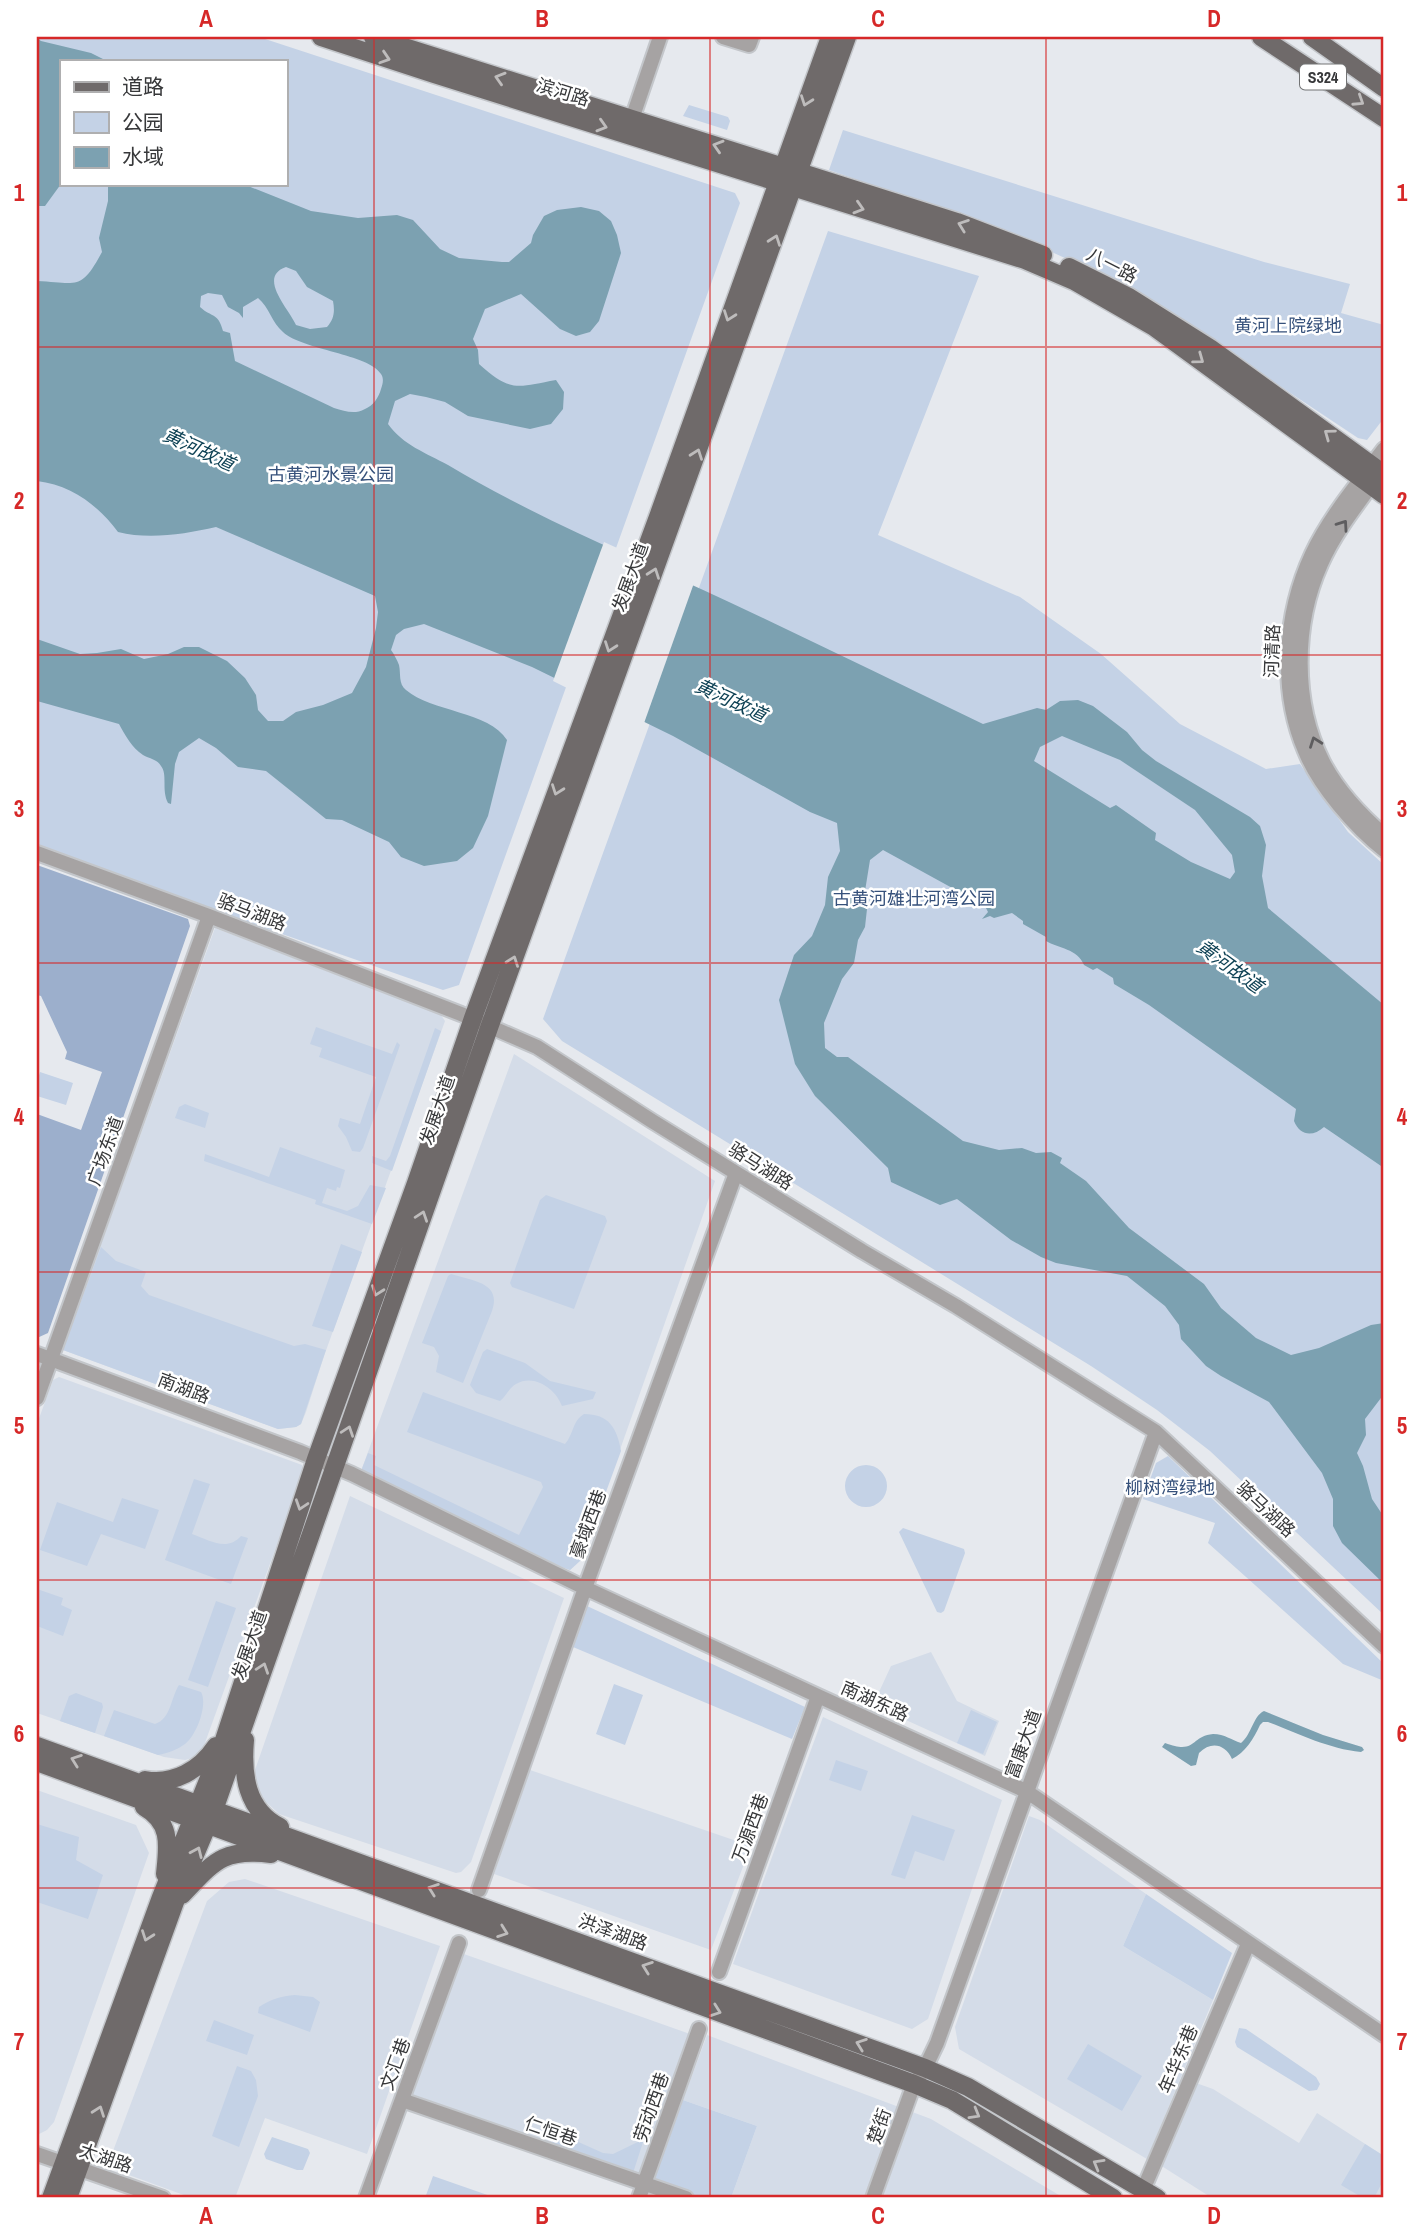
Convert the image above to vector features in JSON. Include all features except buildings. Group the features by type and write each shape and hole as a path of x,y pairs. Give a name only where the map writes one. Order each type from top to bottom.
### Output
{"main road":[{"name":"滨河路","path":"321,37 788,177"},
{"name":"滨河路","path":"373,37 632,119 788,177"},
{"name":"发展大道","path":"788,177 830,37"},
{"name":"发展大道","path":"241,1711 317,1459 416,1183 481,1022 788,177 847,37"},
{"name":"S324","path":"1261,37 1384,118"},
{"name":"S324","path":"1312,37 1384,88"},
{"name":"八一路","path":"788,177 964,225 1032,250 1096,279 1210,348 1377,477"},
{"name":"发展大道","path":"51,2198 71,2166 168,1900 335,1467 481,1022"},
{"path":"113,1782 163,1780 183,1776 194,1770 207,1758 241,1711"},
{"path":"241,1711 245,1780 256,1806 264,1818 322,1857"},
{"name":"洪泽湖路","path":"37,1746 113,1782 203,1815 925,2068 968,2087 1150,2194"},
{"name":"洪泽湖路","path":"37,1762 113,1782"},
{"path":"113,1782 153,1812 166,1830 168,1900"},
{"path":"168,1900 221,1858 240,1853 322,1857"},
{"name":"洪泽湖路","path":"322,1857 914,2084 953,2101 1113,2198"},
{"name":"发展大道","path":"68,2198 71,2166"}],"street":[{"path":"632,119 660,37"},
{"path":"723,37 750,45 752,37"},
{"name":"河清路","path":"1384,449 1377,477 1321,562 1305,614 1300,666 1312,736 1323,763 1352,802 1384,835"},
{"name":"河清路","path":"1377,477 1321,536 1307,566 1291,624 1288,671 1294,715 1304,750 1315,773 1370,838 1384,850"},
{"name":"骆马湖路","path":"37,853 209,916 481,1022 537,1047 1156,1432 1384,1646"},
{"name":"广场东道","path":"37,1398 44,1356 209,916"},
{"name":"豪域西巷","path":"479,1890 585,1588 736,1173"},
{"name":"南湖路","path":"44,1356 317,1459"},
{"name":"富康大道","path":"925,2068 941,2031 1156,1432"},
{"name":"南湖东路","path":"317,1459 585,1588 1026,1790 1384,2035"},
{"name":"万源西巷","path":"719,1972 818,1696"},
{"name":"文汇巷","path":"366,2198 460,1943"},
{"name":"年华东巷","path":"1150,2194 1248,1944"},
{"name":"劳动西巷","path":"639,2198 699,2029"},
{"name":"楚街","path":"873,2198 914,2084 925,2068"},
{"name":"仁恒巷","path":"402,2100 686,2198"},
{"name":"太湖路","path":"37,2154 163,2198"}],"shaded area":[{"path":"37,865 188,919 190,926 48,1333 37,1338 37,1114 81,1130 102,1072 65,1059 67,1052 41,996 37,995"},
{"path":"215,928 441,1015 445,1021 306,1412 301,1424 296,1427 278,1429 63,1350"},
{"path":"514,1054 715,1181 581,1560 570,1570 361,1471"},
{"path":"59,1377 302,1465 303,1473 202,1751 196,1757 185,1760 164,1757 37,1713 37,1424 53,1380"},
{"path":"350,1496 564,1598 471,1862 461,1872 456,1873 279,1814 264,1800 256,1784 255,1770"},
{"path":"931,1652 957,1701 999,1721 985,1756 873,1705 891,1666"},
{"path":"823,1717 1002,1800 928,2019 912,2029 733,1964"},
{"path":"530,1770 751,1846 711,1950 494,1874"},
{"path":"37,1790 136,1825 149,1853 54,2122 47,2130 37,2135"},
{"path":"1029,1816 1040,1820 1146,1894 1123,1946 1213,2000 1147,2159 959,2049 955,2027"},
{"path":"245,1879 440,1946 367,2154 265,2118 235,2198 192,2198 107,2167 207,1901 229,1882"},
{"path":"461,1953 690,2034 640,2176 409,2095"},
{"path":"707,2035 931,2119 1064,2198 731,2198 757,2126 683,2100"},
{"path":"1196,2083 1213,2089 1299,2143 1317,2113 1384,2156 1384,2198 1212,2198 1160,2165"}],"green space":[{"name":"古黄河水景公园","path":"37,37 259,37 735,193 740,203 459,985 443,990 37,849"},
{"path":"689,105 728,117 730,121 727,130 683,116"},
{"name":"黄河上院绿地","path":"843,130 1264,262 1350,284 1341,313 1384,325 1384,418 1367,440 1358,438 1137,291 1008,232 829,170"},
{"name":"古黄河雄壮河湾公园","path":"828,231 979,276 878,535 1020,597 1101,654 1180,724 1266,769 1300,764 1348,832 1384,865 1384,1615 1210,1451 1157,1410 1091,1366 562,1041 543,1019"},
{"path":"316,1027 392,1054 397,1042 400,1045 360,1152 352,1151 338,1126 340,1118 360,1124 376,1077 319,1057 322,1048 310,1044"},
{"path":"435,1028 441,1031 392,1171 372,1163 372,1156 386,1161 390,1156"},
{"path":"40,1072 73,1083 66,1105 37,1096"},
{"path":"185,1104 209,1113 205,1128 175,1118 179,1107"},
{"path":"280,1147 345,1170 340,1188 337,1187 336,1191 327,1188 322,1203 347,1211 358,1206 370,1185 386,1188 372,1224 315,1204 316,1200 204,1161 205,1154 269,1177"},
{"path":"546,1195 605,1216 607,1221 574,1309 512,1287 510,1283 540,1200"},
{"path":"341,1244 362,1252 333,1332 312,1326"},
{"path":"101,1247 116,1261 146,1272 141,1286 149,1295 294,1346 305,1344 326,1350 301,1424 278,1429 63,1350"},
{"path":"451,1274 483,1284 493,1294 494,1301 463,1383 436,1372 439,1356 434,1347 422,1343"},
{"path":"487,1349 525,1363 550,1381 596,1392 593,1399 562,1406 555,1394 544,1384 530,1380 514,1386 500,1401 476,1393 470,1385 483,1352"},
{"path":"423,1392 565,1444 577,1420 584,1414 600,1417 610,1424 621,1451 581,1560 570,1570 361,1471 368,1453 376,1456 374,1465 519,1535 543,1487 541,1482 407,1432"},
{"name":"柳树湾绿地","path":"1168,1456 1384,1664 1384,1681 1343,1664 1208,1543 1215,1523 1143,1499 1156,1463"},
{"path":"866,1465 881,1471 887,1486 881,1501 866,1507 851,1501 845,1486 851,1471"},
{"path":"194,1479 210,1484 192,1534 224,1544 236,1541 241,1536 248,1538 231,1584 165,1560"},
{"path":"122,1498 159,1510 145,1549 101,1534 87,1566 40,1550 57,1502 113,1522"},
{"path":"903,1528 964,1549 965,1553 941,1613 937,1612 899,1532"},
{"path":"37,1589 63,1598 61,1605 72,1610 63,1636 37,1626"},
{"path":"216,1601 236,1608 208,1687 188,1680"},
{"path":"587,1606 805,1707 792,1739 573,1647"},
{"path":"614,1684 643,1695 625,1745 596,1734"},
{"path":"179,1685 201,1692 203,1697 197,1727 182,1746 158,1755 104,1736 114,1710 155,1724 160,1721 168,1713"},
{"path":"76,1693 102,1703 95,1733 60,1721 69,1696"},
{"path":"971,1710 997,1722 983,1754 957,1743"},
{"path":"836,1760 868,1771 861,1791 829,1780"},
{"path":"912,1815 955,1830 944,1861 915,1851 905,1879 891,1875"},
{"path":"37,1824 79,1837 76,1860 103,1875 88,1919 37,1902"},
{"path":"1146,1894 1232,1953 1213,2000 1123,1946"},
{"path":"295,1995 313,1997 320,2002 310,2032 258,2013 259,2007 268,2002"},
{"path":"214,2020 254,2035 247,2055 206,2041"},
{"path":"1239,2028 1246,2029 1316,2077 1320,2084 1317,2090 1309,2091 1237,2047 1235,2042"},
{"path":"1088,2044 1142,2076 1122,2111 1067,2079"},
{"path":"237,2066 251,2071 256,2080 258,2096 239,2147 212,2136"},
{"path":"683,2100 757,2126 731,2198 695,2198 653,2183"},
{"path":"556,2132 603,2153 613,2154 644,2139 633,2173 551,2144"},
{"path":"272,2137 308,2149 310,2153 303,2170 266,2159 264,2154"},
{"path":"1365,2144 1384,2156 1384,2179 1374,2198 1363,2198 1341,2185"},
{"path":"433,2176 496,2198 425,2198"}],"water":[{"path":"37,38 91,53 104,60 60,60 60,185 45,206 37,206"},
{"name":"黄河故道","path":"108,186 248,186 311,211 358,218 397,215 413,220 440,249 459,258 502,262 509,262 531,243 544,216 557,210 581,207 599,211 611,221 621,253 599,321 590,332 576,336 560,329 521,294 485,309 473,339 478,350 479,364 507,384 523,386 556,380 564,392 563,409 551,424 530,429 468,416 445,402 410,394 395,401 388,424 401,438 482,485 552,520 983,724 1037,708 1046,710 1060,701 1078,700 1093,706 1127,732 1142,750 1156,761 1250,817 1260,826 1266,845 1262,876 1268,908 1384,1005 1384,1168 1324,1127 1311,1133 1300,1130 1294,1121 1296,1109 1149,1005 1114,984 1113,978 1097,968 1093,970 1084,965 1073,952 1046,941 1046,937 1023,924 1023,921 1012,913 982,919 988,912 985,906 883,850 870,860 865,891 865,927 858,940 854,963 842,979 824,1023 825,1048 837,1057 848,1057 963,1141 999,1150 1022,1148 1036,1153 1051,1152 1062,1158 1060,1163 1086,1181 1129,1228 1204,1284 1221,1308 1256,1338 1291,1355 1319,1348 1371,1325 1384,1323 1384,1394 1365,1419 1366,1435 1357,1453 1372,1499 1384,1517 1384,1584 1342,1543 1333,1526 1333,1499 1322,1473 1269,1402 1206,1366 1181,1339 1179,1325 1165,1306 1127,1276 1056,1263 1041,1257 1011,1240 957,1199 940,1205 891,1182 888,1168 815,1096 795,1064 779,1000 794,955 812,936 825,905 828,877 840,851 837,823 810,812 673,736 532,667 424,624 404,629 396,635 391,650 399,665 403,688 430,703 487,723 499,730 507,740 488,816 473,848 457,861 424,866 401,857 389,842 342,820 326,819 266,771 238,767 216,748 199,738 179,752 175,764 171,804 168,803 161,766 135,749 119,724 37,701 37,639 80,654 121,649 144,659 168,654 184,647 199,647 227,661 245,678 256,695 258,710 268,721 283,721 296,712 352,693 366,667 376,628 378,612 375,596 216,527 154,536 118,532 102,513 83,498 61,487 37,481 37,281 70,283 83,279 102,252 99,238 108,201","holes":["286,267 296,271 307,287 333,301 333,315 327,327 310,329 296,325 282,302 274,278","208,293 222,295 228,307 243,318 243,307 258,298 279,328 292,338 374,367 383,379 377,398 371,406 361,411 334,408 235,361 230,333 223,331 217,318 200,307 201,296","1062,736 1120,760 1195,810 1232,855 1235,872 1230,879 1191,862 1155,840 1156,833 1116,805 1110,808 1034,761 1040,747"]},
{"path":"1264,1711 1364,1750 1361,1752 1337,1748 1268,1722 1260,1725 1249,1745 1232,1759 1222,1747 1213,1746 1199,1753 1196,1765 1191,1766 1162,1747 1165,1743 1188,1746 1206,1735 1213,1734 1241,1743 1257,1717"}],"pier":[{"path":"604,542 694,583 643,726 553,681"}]}
